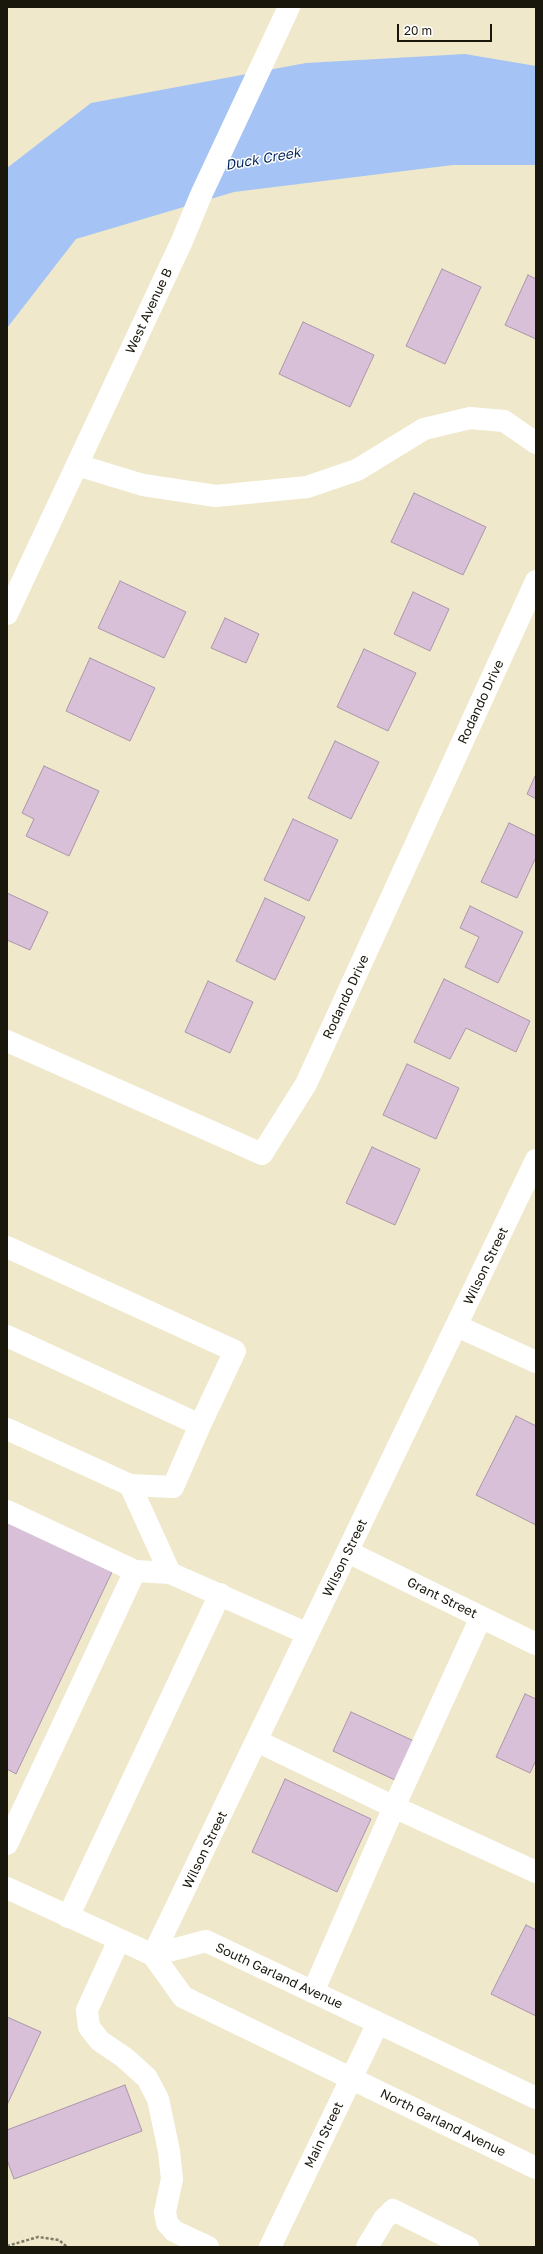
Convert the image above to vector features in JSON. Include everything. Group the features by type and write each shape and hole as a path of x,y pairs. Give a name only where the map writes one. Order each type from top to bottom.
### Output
{"street":[{"name":"West Avenue B","path":"7,614 182,241 201,195 289,7"},
{"path":"77,465 143,485 216,496 307,487 357,470 424,428 470,418 504,421 536,443"},
{"name":"Rodando Drive","path":"7,1041 262,1154 306,1084 536,581"},
{"name":"Wilson Street","path":"154,1955 457,1326 533,1174"},
{"path":"7,1247 235,1350 173,1487 130,1485 7,1429"},
{"path":"457,1326 536,1362"},
{"path":"7,1336 200,1425"},
{"path":"130,1485 170,1573"},
{"path":"7,1511 135,1571 170,1573 308,1634"},
{"name":"Grant Street","path":"348,1552 536,1644"},
{"path":"7,1844 135,1571"},
{"path":"68,1916 220,1594"},
{"path":"313,1992 394,1808 482,1617"},
{"path":"257,1741 394,1808 536,1872"},
{"path":"7,1888 154,1955 183,1997 351,2079"},
{"path":"119,1940 87,2010 89,2027 100,2041 125,2058 147,2078 158,2099 169,2151 172,2179 165,2212 167,2223 174,2231 208,2247"},
{"name":"South Garland Avenue","path":"154,1955 206,1942 378,2023"},
{"path":"378,2023 536,2098"},
{"name":"Main Street","path":"270,2247 378,2023"},
{"name":"North Garland Avenue","path":"351,2079 536,2168"},
{"path":"502,2151 536,2160"},
{"path":"367,2247 384,2219 393,2210 468,2247"}],"path":[{"path":"7,2246 38,2237 59,2240 67,2247"}],"water":[{"name":"Duck Creek","path":"465,54 536,66 536,165 453,165 234,192 76,239 7,328 7,168 91,103 306,63"}],"building":[{"path":"442,269 481,287 445,364 406,346"},
{"path":"528,275 536,279 536,339 505,325"},
{"path":"303,322 374,355 350,407 279,374"},
{"path":"414,493 486,527 463,575 391,542"},
{"path":"120,581 186,612 164,658 98,628"},
{"path":"413,592 449,609 430,651 394,634"},
{"path":"225,618 259,634 246,663 211,648"},
{"path":"364,649 416,673 388,731 337,707"},
{"path":"90,658 155,688 130,741 66,711"},
{"path":"335,741 379,762 351,819 308,798"},
{"path":"44,766 99,791 69,856 26,836 34,819 22,813"},
{"path":"536,774 536,799 527,794"},
{"path":"293,819 338,840 309,901 264,880"},
{"path":"509,823 536,836 536,857 517,898 481,882"},
{"path":"7,893 48,912 30,950 7,940"},
{"path":"265,898 305,917 275,980 236,961"},
{"path":"470,906 523,932 498,983 465,967 479,937 460,928"},
{"path":"444,979 530,1021 516,1052 466,1028 450,1059 414,1042"},
{"path":"208,981 253,1002 230,1053 185,1032"},
{"path":"407,1064 459,1088 436,1139 383,1115"},
{"path":"372,1147 420,1169 395,1225 346,1203"},
{"path":"516,1416 536,1426 536,1525 476,1495"},
{"path":"7,1522 112,1572 16,1774 7,1769"},
{"path":"525,1694 536,1699 536,1760 530,1773 496,1757"},
{"path":"351,1712 416,1742 397,1781 333,1751"},
{"path":"285,1779 371,1819 337,1892 252,1852"},
{"path":"526,1925 536,1930 536,2016 491,1994"},
{"path":"7,2017 41,2032 7,2105"},
{"path":"125,2085 142,2131 14,2179 7,2160 7,2130"}]}
